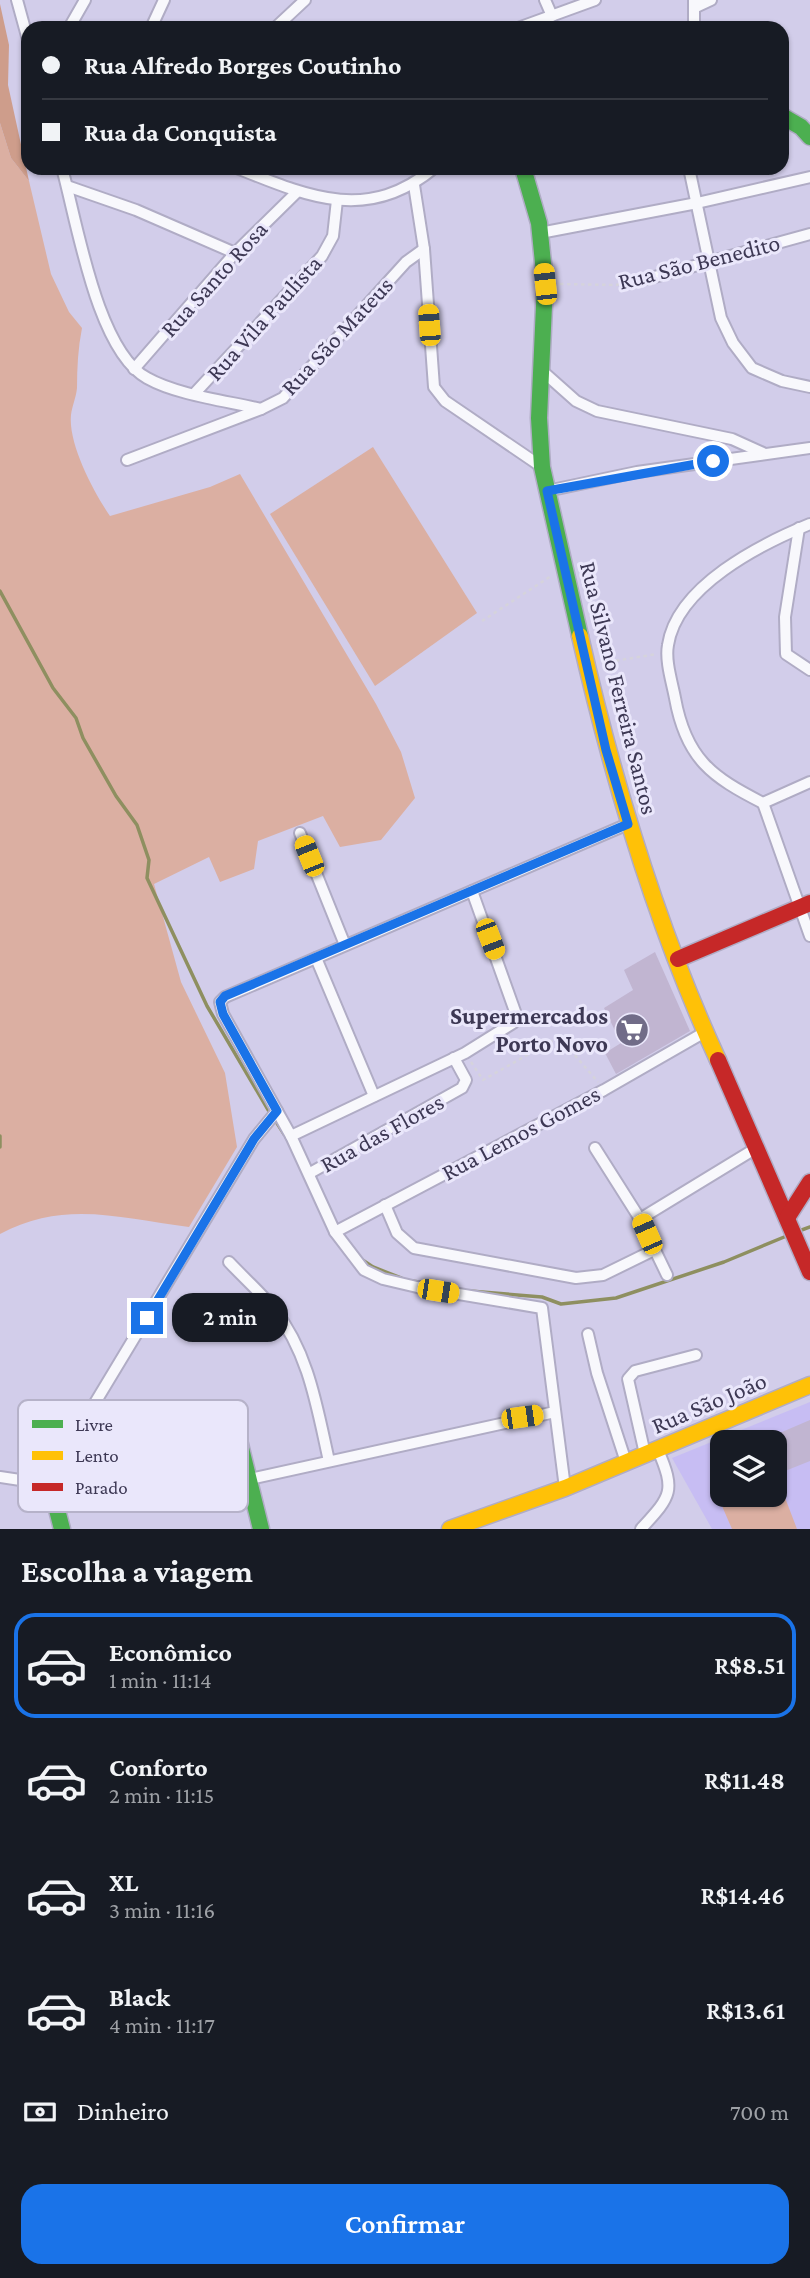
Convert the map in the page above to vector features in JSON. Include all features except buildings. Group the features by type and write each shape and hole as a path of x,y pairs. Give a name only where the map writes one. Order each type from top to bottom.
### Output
{"street":[{"path":"18,0 24,21"},
{"path":"73,21 85,0"},
{"path":"154,21 164,0"},
{"path":"282,21 305,0"},
{"path":"545,0 552,16"},
{"path":"538,21 594,0"},
{"path":"694,21 695,3 711,0"},
{"path":"789,120 810,137"},
{"path":"64,175 100,310 116,348 134,369 147,379 261,409"},
{"path":"254,175 297,192 337,200 378,200 414,185 426,175"},
{"name":"Rua Silvano Ferreira Santos","path":"525,175 540,233 545,284 539,418 542,467 606,750 628,824 705,1032 758,1147 810,1272"},
{"path":"691,175 721,318 733,343 752,368 782,381 810,387"},
{"path":"540,233 697,203 810,177"},
{"path":"414,185 424,249 434,387 445,401 542,467"},
{"path":"67,186 136,210 235,253"},
{"name":"Rua Santo Rosa","path":"134,369 235,253 297,192"},
{"name":"Rua Vila Paulista","path":"195,393 322,256 333,236 337,200"},
{"name":"Rua São Benedito","path":"647,279 810,234"},
{"name":"Rua São Mateus","path":"127,460 283,398 406,262 424,249"},
{"path":"541,369 576,401 597,411 732,439 763,453"},
{"path":"547,491 638,472 810,448"},
{"path":"810,524 742,556 703,587 676,622 667,653 678,716 694,751 721,782 763,803 804,906 810,936"},
{"path":"799,528 785,617 786,654 810,670"},
{"path":"763,803 810,782"},
{"path":"565,1488 542,1308 383,1279 364,1270 335,1232 310,1173 223,1014 220,1002 225,996 628,824"},
{"path":"300,833 345,945"},
{"path":"291,1136 460,1055 517,1017 472,891"},
{"path":"678,958 804,906"},
{"path":"316,958 374,1096"},
{"name":"Rua Lemos Gomes","path":"335,1232 604,1090 705,1032"},
{"name":"Rua das Flores","path":"310,1173 462,1088 466,1080 460,1055"},
{"path":"97,1400 254,1139 277,1111"},
{"path":"640,1219 758,1147"},
{"path":"595,1148 640,1219 667,1275"},
{"path":"788,1219 810,1182"},
{"path":"385,1205 397,1233 414,1248 564,1276 603,1275 654,1250"},
{"path":"229,1262 275,1310 295,1344 308,1370 329,1461"},
{"name":"Rua São João","path":"589,1334 597,1373 626,1462"},
{"path":"640,1529 665,1503 670,1492 668,1473 651,1452 628,1379 635,1371 696,1355"},
{"name":"Rua São João","path":"450,1529 565,1488 810,1385"},
{"path":"250,1479 555,1412"},
{"path":"248,1472 261,1529"},
{"path":"0,1477 18,1480"},
{"path":"58,1512 62,1529"}],"path":[{"name":"Rua São Benedito","path":"545,284 616,285 647,279"},
{"path":"482,621 566,566"},
{"path":"587,665 667,653"},
{"path":"460,1055 483,1080 559,1037 604,1090"}],"shaded area":[{"path":"0,4 9,45 8,85 21,144 21,171 11,158 0,123"},
{"path":"0,123 11,158 21,171 21,175 29,181 51,274 69,312 82,328 71,427 83,468 110,516 210,487 240,474 376,704 401,752 415,798 381,840 340,847 323,816 258,841 254,869 220,882 209,857 154,884 181,982 225,1073 237,1147 189,1227 117,1216 71,1214 24,1223 0,1234"},
{"path":"373,447 477,613 375,686 270,514"},
{"path":"810,1402 810,1529 712,1529 672,1458 710,1443 710,1507 787,1507 787,1430 741,1430"},
{"path":"787,1503 797,1529 732,1529 722,1507 787,1507"}],"waterway":[{"path":"0,591 53,688 76,718 83,738 116,796 137,825 149,860 147,878 207,1006 270,1113"},
{"path":"275,1120 284,1134"},
{"path":"0,1136 0,1147"},
{"path":"799,1231 810,1227"},
{"path":"470,1291 542,1297 561,1304 616,1298 724,1262 789,1235"},
{"path":"361,1259 401,1278"},
{"path":"412,1281 432,1284"}],"traffic: fast":[{"path":"789,120 801,127 810,137"},
{"path":"525,175 539,223 545,283 539,418 542,467 580,636"},
{"path":"248,1477 261,1529"},
{"path":"58,1512 62,1529"}],"traffic: slow":[{"path":"580,636 638,852 675,957 718,1060"},
{"path":"450,1529 565,1488 810,1385"}],"traffic: jam":[{"path":"678,959 810,903"},
{"path":"718,1060 810,1272"},
{"path":"787,1218 810,1182"}],"place":[{"name":"Supermercados Porto Novo","path":"632,1030"}],"route":[{"path":"147,1318 254,1139 277,1111 223,1014 220,1002 225,996 628,824 606,750 547,491 638,472 713,461"}]}
